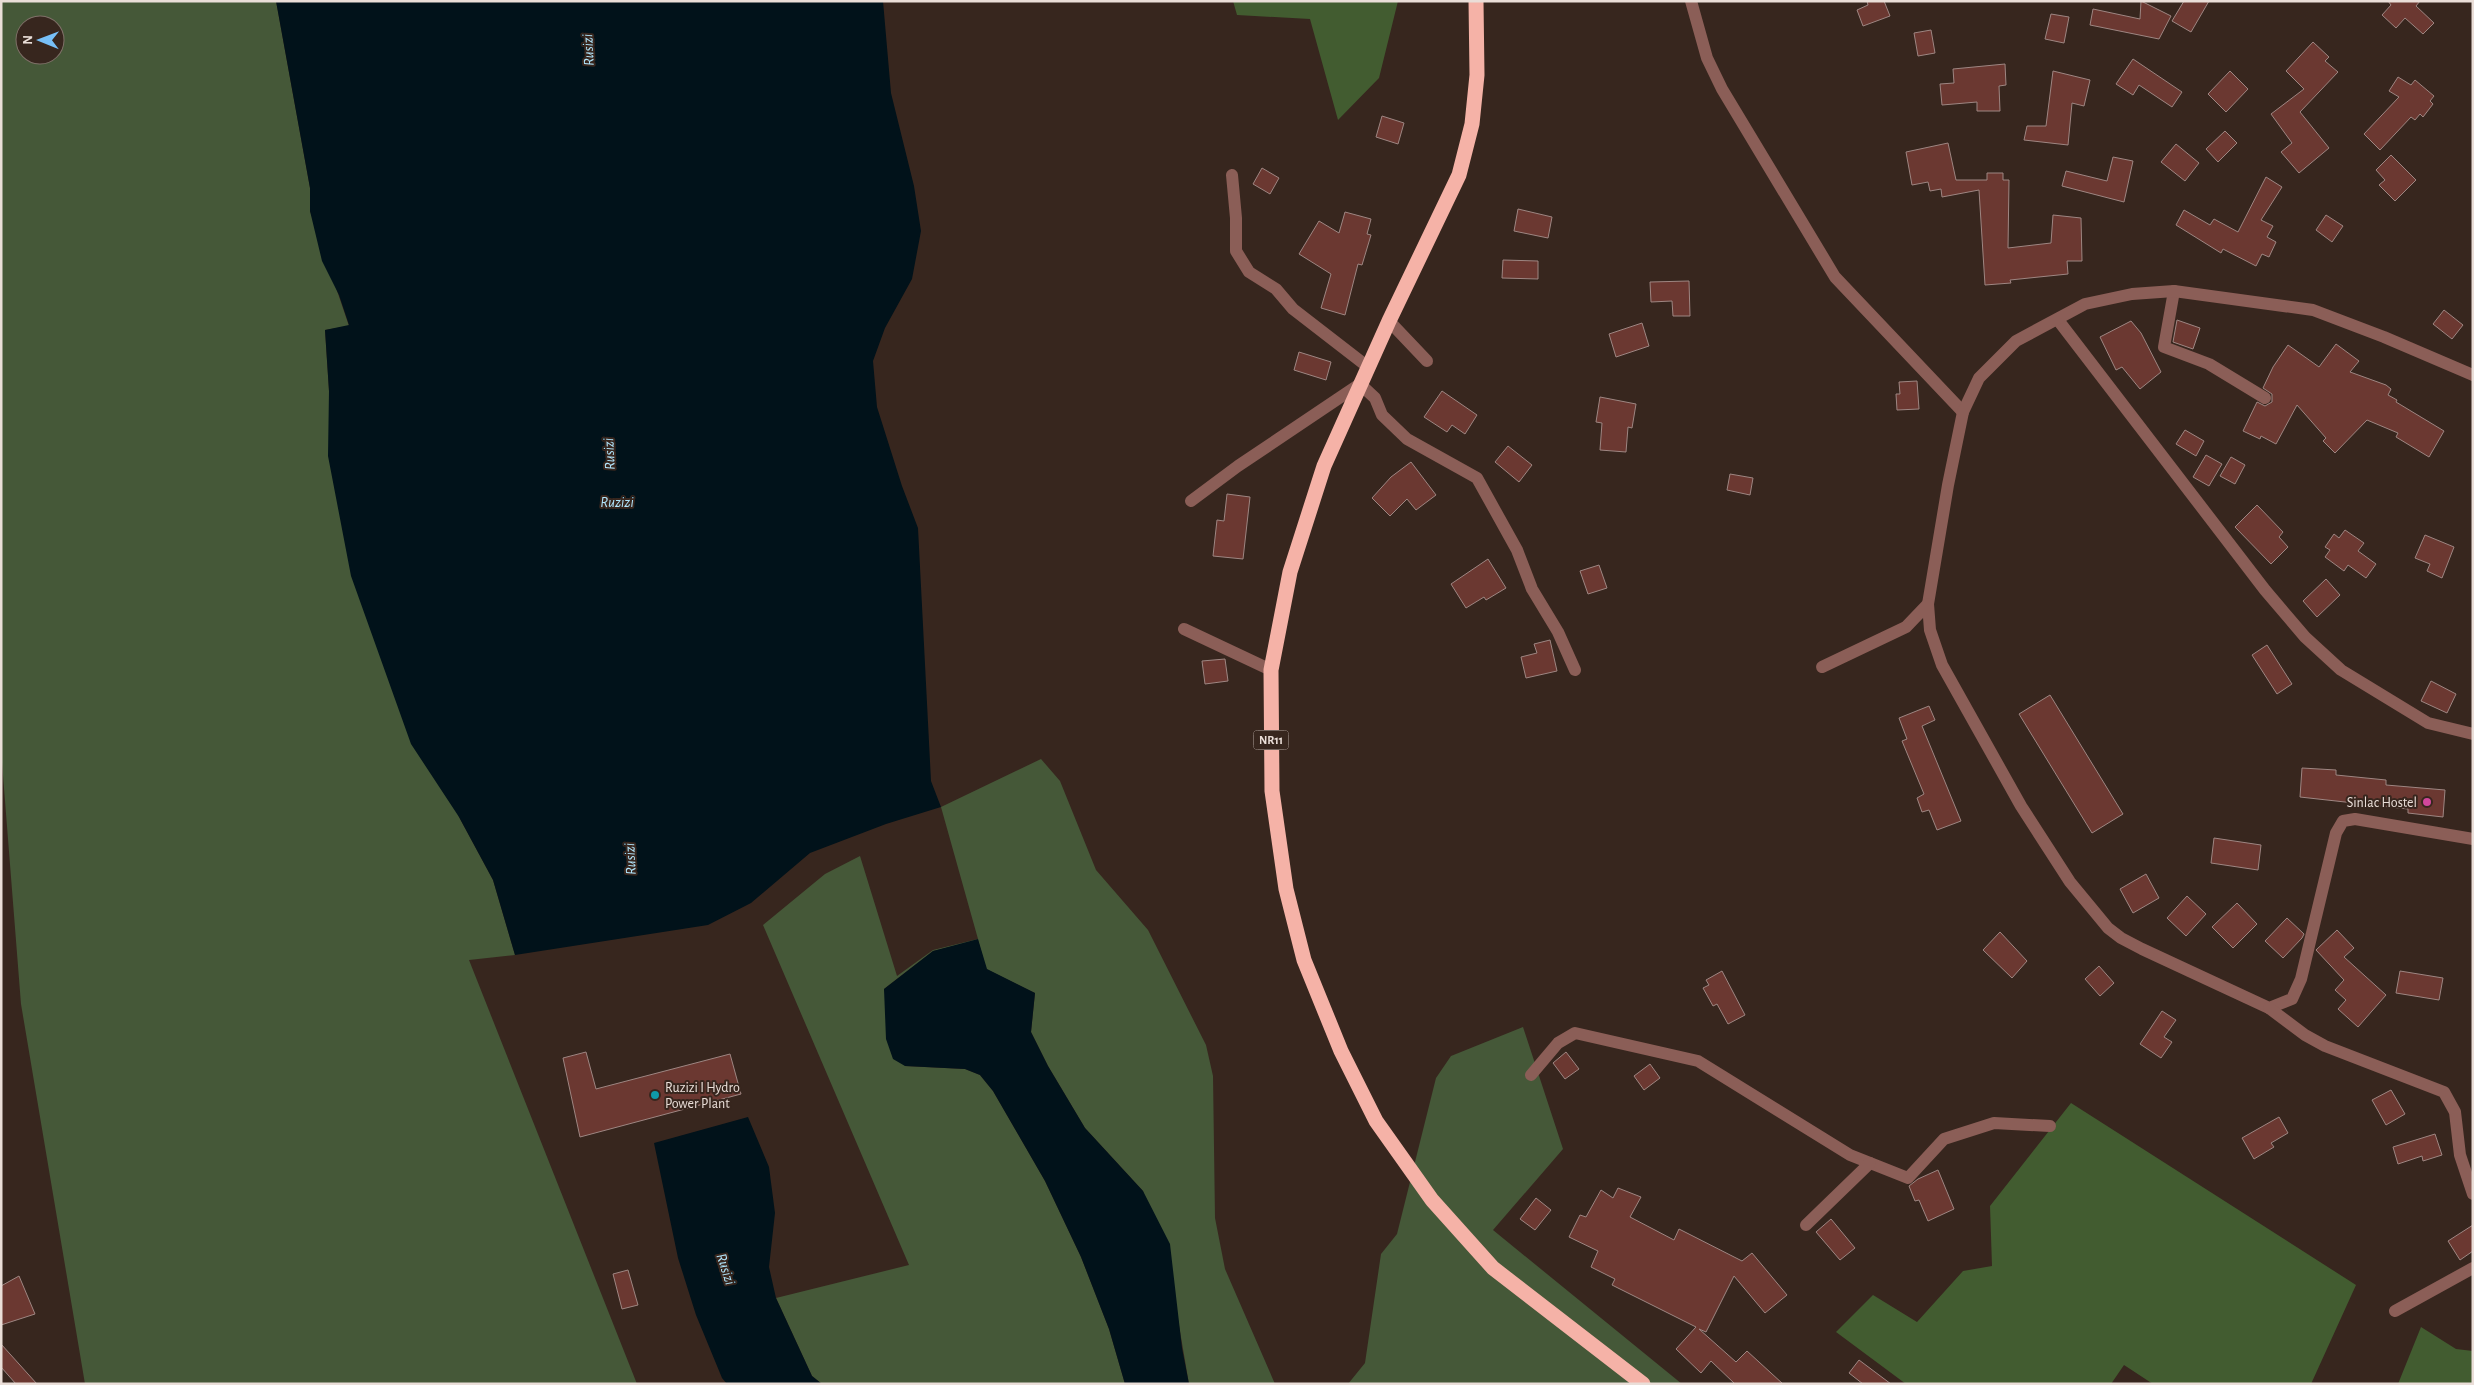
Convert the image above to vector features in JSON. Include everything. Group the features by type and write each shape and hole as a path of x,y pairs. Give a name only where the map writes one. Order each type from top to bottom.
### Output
{"highway":[{"name":"NR11","path":"1476,1 1477,75 1466,152 1459,175 1389,321 1324,466 1290,572 1271,670 1272,791 1286,889 1304,960 1341,1051 1376,1121 1432,1200 1492,1268 1643,1384"}],"street":[{"path":"1690,1 1707,58 1722,89 1835,277 1963,412"},
{"path":"1232,175 1236,218 1236,251 1249,272 1276,289 1293,309 1368,367"},
{"path":"2174,291 2164,347 2209,364 2265,398"},
{"path":"2473,375 2384,336 2313,310 2174,291 2132,294 2085,304 2016,341 1979,378 1963,412 1948,485 1928,604 1930,630 1942,665 2021,806 2070,882 2101,920 2121,938 2269,1008 2325,1046 2444,1092 2455,1112 2460,1155 2473,1194"},
{"path":"2058,320 2265,590 2305,637 2341,670 2428,724 2473,734"},
{"path":"1389,321 1427,361"},
{"path":"1190,501 1238,466 1360,384 1374,398 1382,415 1407,439 1477,478 1517,550 1532,589 1558,632 1575,670"},
{"path":"1822,667 1906,627 1928,604"},
{"path":"1184,628 1271,670"},
{"path":"2269,1008 2292,999 2301,979 2336,834 2343,821 2355,819 2473,839"},
{"path":"1531,1074 1558,1043 1575,1033 1698,1061 1850,1155 1908,1178 1944,1139 1994,1123 2050,1126"},
{"path":"1806,1226 1870,1163"},
{"path":"2395,1311 2473,1268"}],"green space":[{"path":"1,1 276,1 310,188 310,211 349,326 325,330 329,391 459,817 493,880 515,955 469,960 637,1384 85,1384 21,1004 1,750"},
{"path":"1233,1 1398,1 1379,78 1338,120 1310,19 1237,15"},
{"path":"1041,759 1060,781 1096,870 1148,930 1206,1045 1213,1076 1215,1218 1225,1269 1275,1384 1189,1384 1176,1308 1143,1191 1085,1128 1048,1066 1031,1032 1035,993 986,969 978,940 933,951 884,989 905,1066 965,1069 980,1075 993,1091 1045,1181 1081,1257 1109,1329 1125,1384 822,1384 812,1376 776,1298 909,1265 763,925 825,874 860,856 897,976 933,950 978,939 941,807"},
{"path":"1523,1027 1563,1149 1493,1230 1682,1384 1348,1384 1365,1363 1381,1254 1397,1234 1436,1078 1451,1056"},
{"path":"2071,1103 2356,1285 2311,1384 2153,1384 2124,1365 2111,1384 1906,1384 1836,1332 1873,1295 1917,1322 1963,1271 1992,1266 1990,1206"},
{"path":"2421,1327 2456,1349 2473,1351 2473,1384 2398,1384"}],"water":[{"name":"Ruzizi","path":"276,1 883,1 891,93 914,186 921,231 912,279 885,328 873,361 877,407 902,486 918,528 931,781 941,807 886,824 810,853 751,903 708,925 515,955 493,880 459,817 411,744 351,576 328,456 329,391 325,330 349,325 339,295 322,261 310,211 310,188"},
{"path":"978,939 987,969 1035,993 1031,1032 1048,1066 1085,1128 1143,1191 1170,1244 1182,1348 1189,1384 1125,1384 1109,1329 1081,1257 1045,1181 993,1091 980,1075 965,1069 905,1066 893,1059 886,1039 884,989 933,951"},
{"name":"Rusizi","path":"748,1117 769,1167 775,1213 769,1267 776,1298 812,1376 822,1384 727,1384 722,1378 696,1315 678,1258 654,1143"}],"building":[{"path":"1867,1 1884,1 1890,16 1863,26 1857,10 1868,5"},
{"path":"2141,1 2171,16 2159,39 2090,25 2093,9 2140,19"},
{"path":"2184,1 2209,1 2191,32 2172,21"},
{"path":"2388,1 2420,1 2416,6 2434,23 2423,34 2405,18 2396,28 2382,15 2391,5"},
{"path":"2051,14 2069,17 2064,43 2045,39"},
{"path":"1931,30 1935,53 1918,56 1914,33"},
{"path":"2313,42 2329,57 2325,61 2338,72 2300,112 2329,148 2299,173 2281,152 2292,143 2271,114 2304,89 2286,71"},
{"path":"2133,59 2182,92 2172,107 2139,85 2133,95 2116,84"},
{"path":"2005,64 2006,85 1999,86 2000,111 1977,111 1977,102 1942,105 1940,84 1954,83 1953,69"},
{"path":"2053,71 2090,80 2084,106 2072,103 2068,145 2024,140 2027,126 2046,126"},
{"path":"2230,71 2248,89 2226,112 2208,94"},
{"path":"2398,77 2411,85 2415,80 2434,96 2430,101 2433,104 2423,117 2420,114 2415,120 2411,117 2380,150 2364,134 2399,97 2389,91"},
{"path":"1382,116 1404,123 1398,144 1376,137"},
{"path":"2225,131 2237,143 2218,162 2206,149"},
{"path":"1948,143 1956,180 1987,180 1987,173 2003,173 2003,180 2009,180 2008,248 2051,243 2053,215 2081,218 2082,261 2067,261 2068,274 2010,280 2011,283 1985,285 1979,190 1942,197 1941,189 1930,191 1928,182 1912,185 1906,152"},
{"path":"2176,144 2199,163 2185,181 2161,162"},
{"path":"2391,155 2416,180 2395,201 2379,185 2385,180 2376,170"},
{"path":"2113,157 2133,161 2124,202 2062,186 2066,171 2107,181"},
{"path":"1262,168 1279,178 1270,194 1253,184"},
{"path":"2266,177 2282,187 2261,220 2273,226 2267,237 2276,242 2269,257 2262,254 2256,266 2223,249 2221,253 2176,225 2184,210 2210,225 2214,219 2238,232"},
{"path":"1518,209 1552,217 1548,238 1514,231"},
{"path":"1345,212 1371,219 1367,234 1371,235 1362,265 1358,264 1345,315 1321,308 1331,274 1299,254 1319,221 1339,233"},
{"path":"2326,215 2343,226 2332,242 2316,230"},
{"path":"1503,260 1538,261 1538,279 1502,278"},
{"path":"1689,281 1690,316 1673,316 1672,301 1651,302 1650,282"},
{"path":"2444,310 2463,325 2452,339 2433,324"},
{"path":"2177,320 2200,328 2193,349 2173,342"},
{"path":"2131,321 2141,333 2161,372 2140,389 2122,367 2116,370 2100,337"},
{"path":"1642,323 1649,346 1616,357 1609,334"},
{"path":"2336,344 2359,361 2350,372 2386,385 2391,389 2388,395 2397,400 2396,402 2444,431 2429,457 2396,437 2398,433 2367,420 2335,453 2323,441 2326,438 2297,405 2276,444 2261,436 2260,439 2243,431 2257,402 2265,406 2272,402 2272,394 2263,388 2273,367 2288,345 2319,367"},
{"path":"1299,352 1331,362 1326,380 1294,370"},
{"path":"1917,381 1919,409 1897,410 1896,394 1900,394 1899,382"},
{"path":"1442,391 1477,415 1465,434 1452,425 1447,432 1424,417"},
{"path":"1600,397 1636,404 1632,428 1628,427 1626,452 1600,450 1602,423 1596,422"},
{"path":"2185,430 2204,441 2196,456 2176,444"},
{"path":"1508,446 1532,465 1519,482 1495,462"},
{"path":"2206,455 2222,464 2209,486 2193,477"},
{"path":"2231,457 2245,465 2235,484 2220,476"},
{"path":"1411,462 1436,495 1416,510 1407,499 1390,516 1372,498 1391,477"},
{"path":"1730,474 1753,478 1750,495 1727,490"},
{"path":"1227,494 1250,497 1243,559 1213,556 1217,520 1224,521"},
{"path":"2257,505 2283,532 2279,537 2288,547 2271,564 2235,527"},
{"path":"2345,530 2364,543 2358,551 2376,564 2366,578 2348,565 2344,571 2325,557 2330,550 2325,547 2334,534 2339,538"},
{"path":"2425,535 2454,547 2442,578 2427,571 2430,564 2415,558"},
{"path":"1488,559 1506,588 1486,600 1484,597 1466,608 1451,584"},
{"path":"1599,565 1607,588 1588,594 1580,571"},
{"path":"2326,579 2340,595 2317,617 2303,601"},
{"path":"1550,640 1557,671 1526,678 1521,657 1537,653 1534,644"},
{"path":"2267,645 2292,684 2277,694 2252,655"},
{"path":"1225,659 1228,681 1205,684 1202,661"},
{"path":"2431,681 2456,694 2447,713 2421,701"},
{"path":"2050,695 2123,814 2092,833 2019,714"},
{"path":"1929,706 1935,720 1922,726 1961,821 1937,830 1929,810 1922,812 1917,798 1924,794 1902,741 1907,739 1899,718"},
{"path":"2302,768 2336,770 2336,775 2386,780 2386,785 2445,790 2443,817 2408,813 2408,809 2300,797"},
{"path":"2214,838 2261,845 2258,870 2211,863"},
{"path":"2146,874 2159,898 2133,913 2120,889"},
{"path":"2187,896 2206,914 2186,936 2167,918"},
{"path":"2237,903 2257,924 2233,948 2212,927"},
{"path":"2287,918 2304,934 2283,958 2265,941"},
{"path":"2337,930 2354,948 2344,957 2386,995 2358,1027 2338,1009 2346,1000 2335,990 2344,980 2316,950"},
{"path":"2000,932 2027,961 2012,978 1983,950"},
{"path":"2099,966 2114,983 2100,996 2085,979"},
{"path":"1722,971 1745,1015 1728,1024 1717,1004 1713,1006 1703,988 1709,985 1706,980"},
{"path":"2400,971 2443,978 2439,1000 2396,993"},
{"path":"2162,1011 2176,1020 2164,1037 2172,1042 2161,1058 2140,1044"},
{"name":"Ruzizi I Hydro Power Plant","path":"586,1052 596,1089 730,1054 741,1094 580,1137 563,1058"},
{"path":"1566,1052 1579,1069 1565,1079 1553,1063"},
{"path":"1650,1064 1660,1078 1644,1090 1634,1076"},
{"path":"2391,1090 2405,1114 2386,1125 2372,1100"},
{"path":"2279,1117 2288,1133 2271,1143 2274,1147 2254,1159 2242,1138"},
{"path":"2435,1134 2442,1155 2423,1161 2422,1156 2398,1164 2393,1147"},
{"path":"1938,1170 1954,1209 1928,1221 1919,1200 1915,1201 1909,1186 1918,1179"},
{"path":"1618,1188 1641,1197 1630,1217 1674,1240 1679,1229 1742,1261 1752,1253 1787,1295 1765,1313 1734,1276 1706,1332 1699,1329 1736,1362 1747,1351 1783,1384 1735,1384 1711,1361 1701,1373 1676,1349 1696,1327 1612,1285 1615,1279 1591,1267 1598,1251 1569,1237 1580,1215 1586,1217 1601,1190 1613,1198"},
{"path":"1536,1198 1551,1210 1535,1230 1520,1219"},
{"path":"1831,1219 1855,1248 1840,1260 1816,1232"},
{"path":"2473,1225 2473,1251 2460,1260 2448,1241"},
{"path":"628,1270 638,1305 622,1309 613,1274"},
{"path":"19,1276 35,1314 1,1325 1,1286"},
{"path":"1,1344 37,1384 16,1384 1,1367"},
{"path":"1859,1360 1891,1384 1863,1384 1849,1373"}],"place":[{"name":"Sinlac Hostel","path":"2427,802"},
{"name":"Ruzizi I Hydro Power Plant","path":"655,1095"}]}
